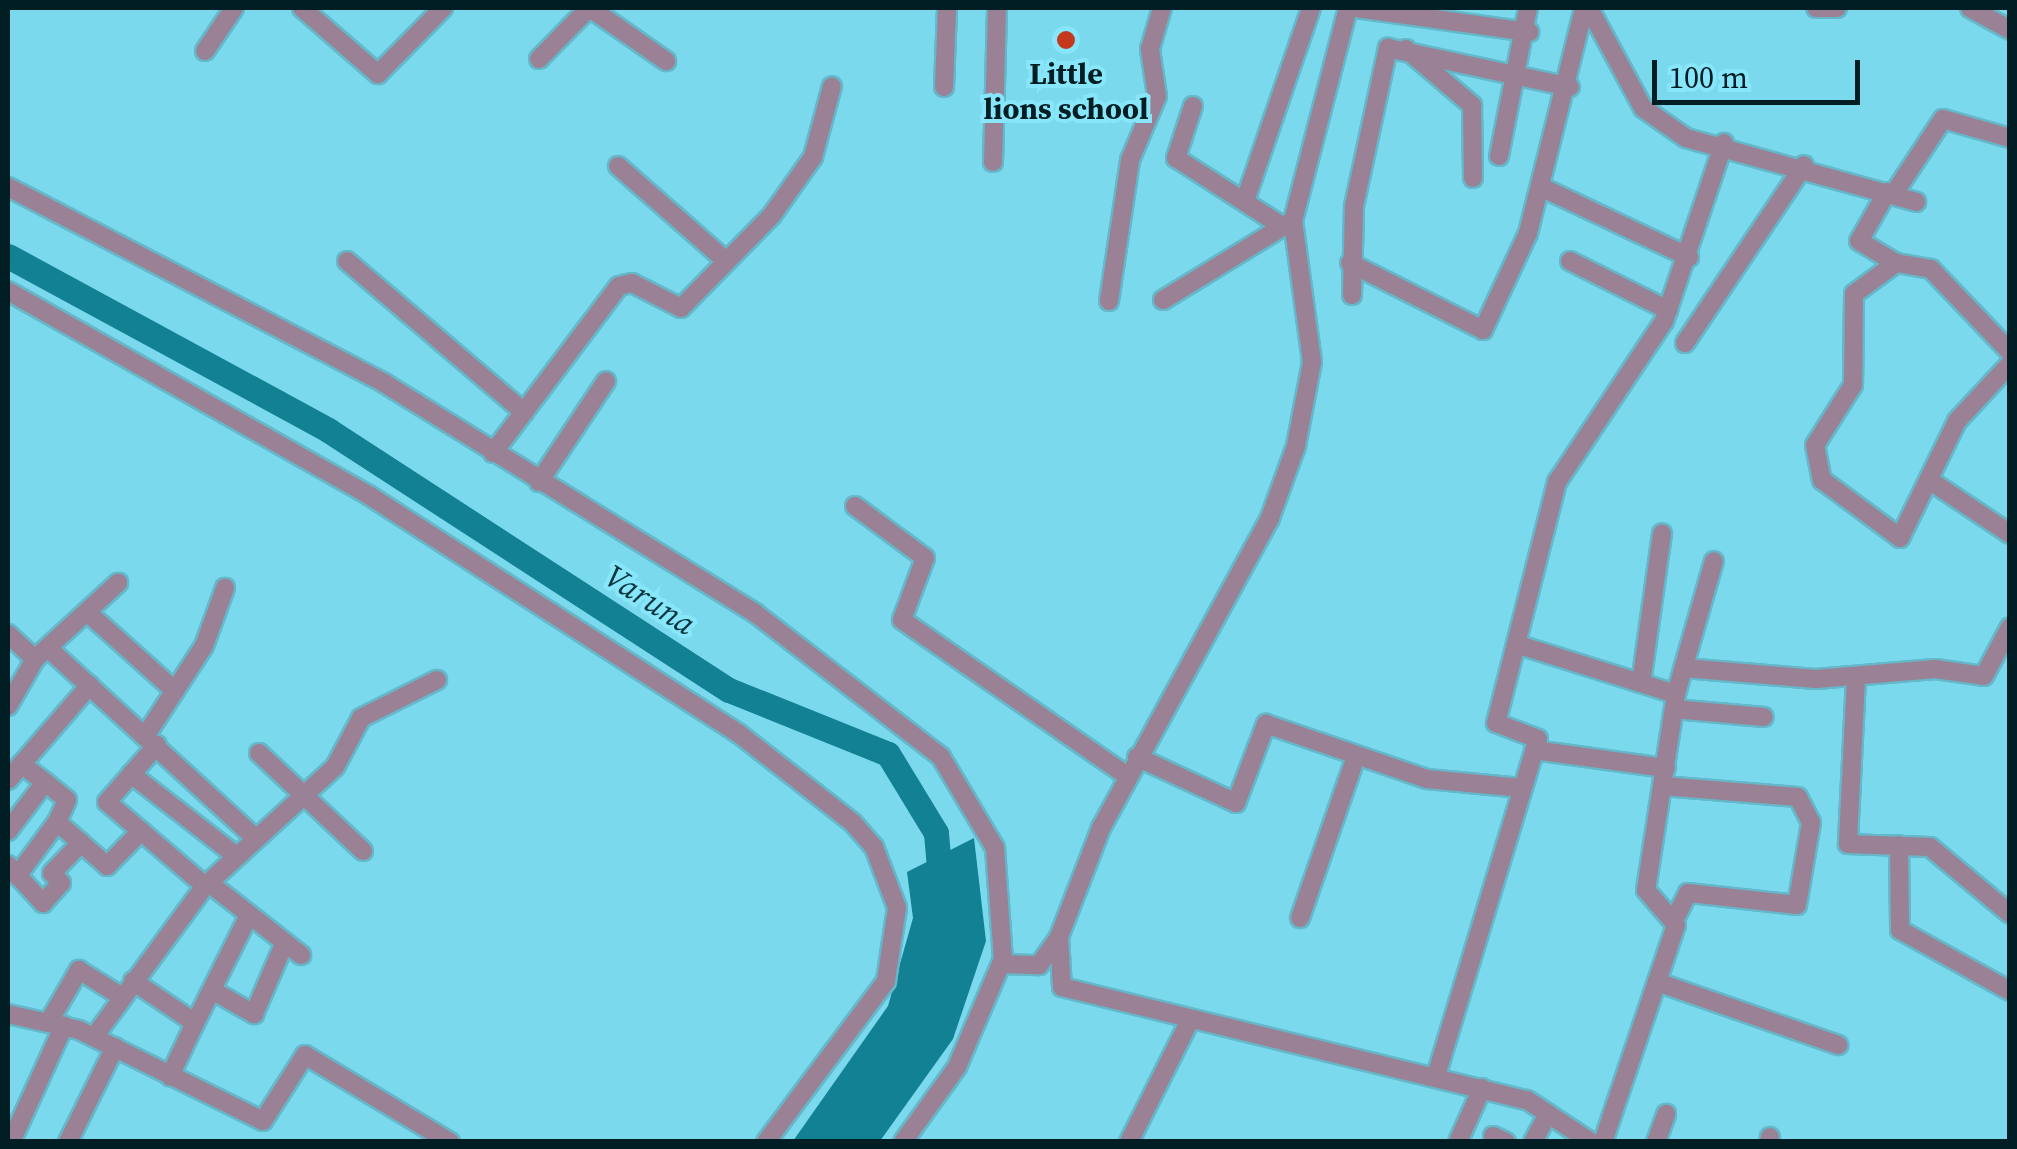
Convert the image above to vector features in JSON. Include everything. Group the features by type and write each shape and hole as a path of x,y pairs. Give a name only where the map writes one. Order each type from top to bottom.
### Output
{"street":[{"path":"205,52 234,8"},
{"path":"302,8 378,74 443,8"},
{"path":"539,59 589,8 666,60"},
{"path":"944,86 947,8"},
{"path":"993,162 996,8"},
{"path":"1109,301 1130,160 1157,96 1150,50 1162,8"},
{"path":"1246,198 1311,8"},
{"path":"1001,964 1039,966 1059,937 1098,836 1127,776 1270,518 1296,446 1312,362 1287,224 1348,8"},
{"path":"1356,8 1529,32"},
{"path":"1500,156 1529,32 1528,8"},
{"path":"1350,263 1480,331 1542,188 1587,8"},
{"path":"1587,8 1643,108 1686,138 1724,142 1916,202"},
{"path":"1816,8 1837,8"},
{"path":"1970,8 2010,30"},
{"path":"1352,295 1350,263 1385,54 1406,49 1520,70 1570,87"},
{"path":"1406,49 1472,105 1474,178"},
{"path":"493,453 619,286 632,283 677,310 725,260 811,162 832,86"},
{"path":"1192,106 1176,158 1287,224"},
{"path":"2007,344 1931,269 1896,263 1859,240 1943,119 2010,138"},
{"path":"1436,1076 1538,739 1496,724 1558,482 1668,310 1724,142"},
{"path":"1685,343 1804,165"},
{"path":"618,166 725,260"},
{"path":"8,187 284,325 770,624 941,757 995,848 1006,927 1001,964 957,1067 903,1142"},
{"path":"1542,188 1689,256"},
{"path":"1163,300 1287,224"},
{"path":"347,261 524,412"},
{"path":"1570,261 1668,310"},
{"path":"1896,263 1854,294 1853,385 1814,452 1827,486 1897,538 1956,421 2010,364"},
{"path":"8,291 370,496 738,733 853,822 882,863 897,908 886,981 766,1142"},
{"path":"540,482 606,381"},
{"path":"1929,480 2010,534"},
{"path":"856,506 925,558 902,620 1127,776"},
{"path":"1640,683 1662,534"},
{"path":"1675,918 1646,898 1675,702 1714,561"},
{"path":"8,706 42,654 118,583"},
{"path":"226,588 152,740 132,774 107,802 301,955"},
{"path":"87,612 175,691"},
{"path":"1684,668 1856,678 1935,669 1984,676 2010,627"},
{"path":"8,634 90,685 253,836"},
{"path":"1516,644 1640,683 1675,702 1764,717"},
{"path":"1856,678 1846,842 1936,851 2010,914"},
{"path":"94,1037 207,884 253,836 335,767 372,708 437,680"},
{"path":"8,780 90,685"},
{"path":"1137,757 1236,803 1266,724 1355,759 1522,788"},
{"path":"1534,750 1664,777 1798,796 1811,823 1797,905 1688,892 1675,918 1658,982 1603,1142"},
{"path":"258,753 298,795 363,851"},
{"path":"1300,918 1355,759"},
{"path":"21,764 66,800 57,822 12,870 42,903 61,883 52,874 81,843"},
{"path":"132,774 235,855"},
{"path":"8,830 45,782"},
{"path":"57,822 108,866 141,831"},
{"path":"1899,845 1900,930 2010,991"},
{"path":"170,1076 195,1023 216,993 249,915"},
{"path":"1059,937 1062,987 1482,1088 1548,1114 1591,1142"},
{"path":"216,993 254,1014 285,942"},
{"path":"11,1142 79,970 195,1023"},
{"path":"1658,982 1838,1046"},
{"path":"8,1014 57,1023 94,1037 263,1121 305,1055 450,1142"},
{"path":"1152,1142 1132,1136 1190,1020"},
{"path":"68,1142 115,1047"},
{"path":"1458,1142 1482,1088"},
{"path":"1534,1142 1548,1114"},
{"path":"1656,1142 1666,1114"}],"water":[{"path":"974,838 986,941 953,1039 880,1141 793,1141 888,1006 913,918 907,872"}],"waterway":[{"name":"Varuna","path":"8,256 328,430 729,690 888,754 936,833 941,891"}],"place":[{"name":"Little lions school","path":"1066,40"}]}
